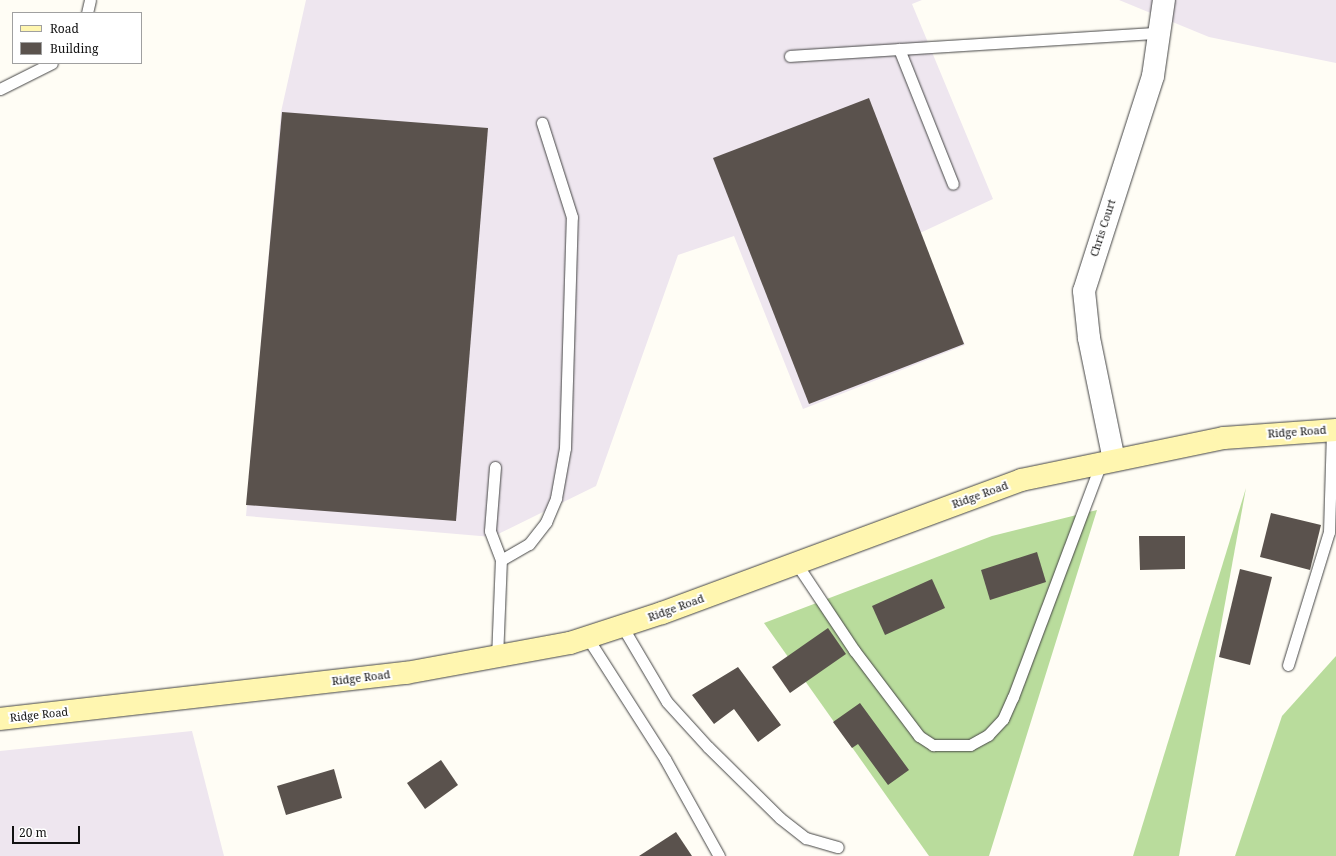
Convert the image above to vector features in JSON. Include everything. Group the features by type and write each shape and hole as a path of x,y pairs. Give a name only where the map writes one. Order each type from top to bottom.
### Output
{"street":[{"name":"Chris Court","path":"1108,462 1089,338 1084,291 1153,76 1164,0"},
{"name":"Ridge Road","path":"0,719 406,673 496,658 587,637 622,626 1021,480 1224,438 1334,430"}],"lane":[{"path":"87,12 90,0"},
{"path":"790,56 1160,33"},
{"path":"899,49 953,184"},
{"path":"0,89 50,64"},
{"path":"501,560 529,544 546,522 556,498 565,448 572,217 542,123"},
{"path":"1288,665 1329,532 1334,430"},
{"path":"796,563 854,650 919,736 933,745 970,745 988,735 1003,719 1108,462"},
{"path":"495,468 490,531 501,560 496,658"},
{"path":"622,626 667,702 708,747 780,818 806,838 838,847"},
{"path":"587,637 665,759 719,856"}],"shaded area":[{"path":"306,0 922,0 912,4 993,199 920,233 965,345 803,409 734,236 678,255 596,486 492,537 246,516 281,112"},
{"path":"1119,0 1336,0 1336,63 1209,37"},
{"path":"192,731 224,856 0,856 0,751"}],"green space":[{"path":"1246,488 1179,856 1133,856"},
{"path":"1097,510 989,856 929,856 764,623 992,536"},
{"path":"1336,656 1336,856 1235,856 1282,716"}],"building":[{"path":"869,98 964,344 809,404 713,158"},
{"path":"282,112 488,128 456,521 246,505"},
{"path":"1271,513 1321,525 1310,570 1260,557"},
{"path":"1139,536 1185,536 1185,569 1140,570"},
{"path":"1037,552 1046,582 990,600 981,570"},
{"path":"1240,569 1272,577 1250,665 1219,657"},
{"path":"932,579 945,608 885,635 872,606"},
{"path":"828,628 846,654 790,693 772,667"},
{"path":"738,667 781,725 758,742 734,709 714,724 692,695"},
{"path":"860,703 909,770 888,785 858,744 852,748 833,722"},
{"path":"441,760 458,785 425,809 407,783"},
{"path":"334,769 342,798 286,815 277,786"},
{"path":"676,832 692,856 639,856"}]}
